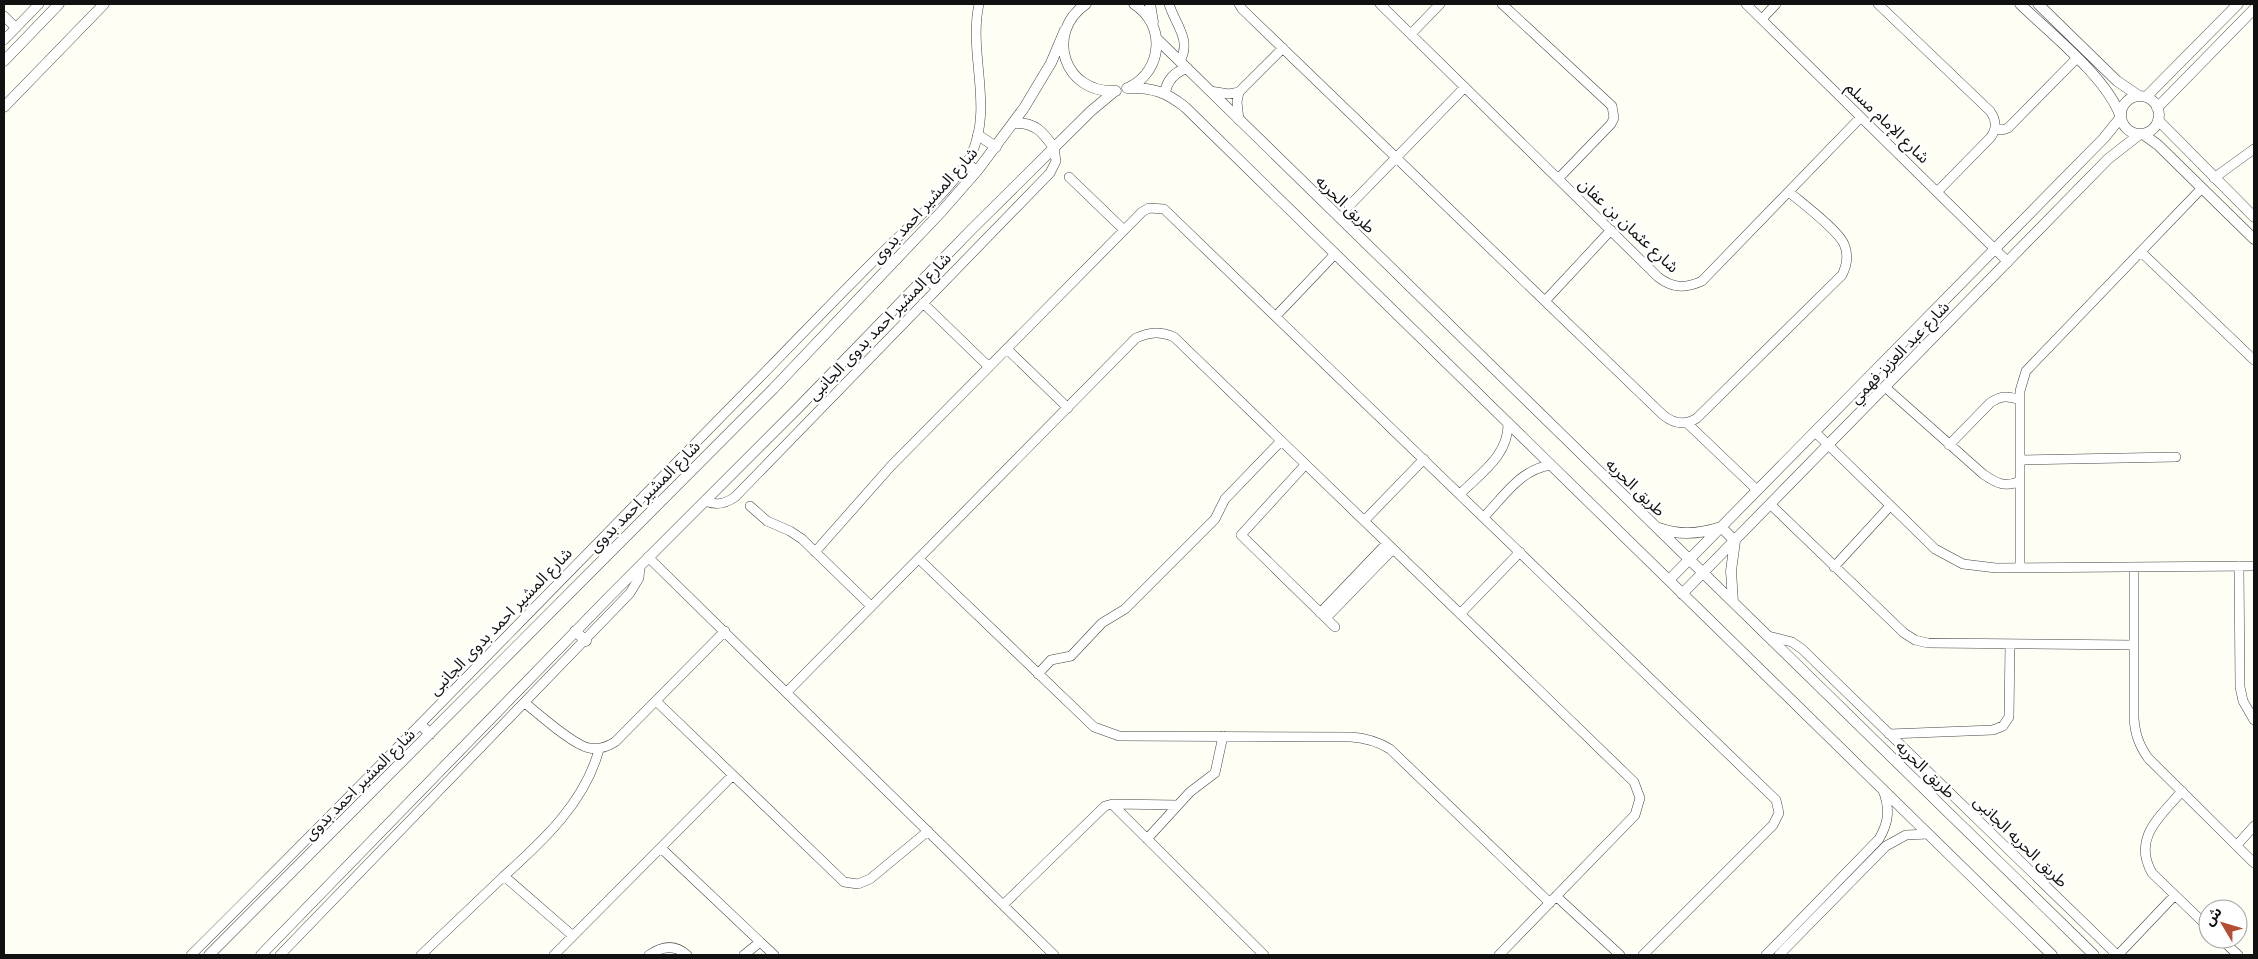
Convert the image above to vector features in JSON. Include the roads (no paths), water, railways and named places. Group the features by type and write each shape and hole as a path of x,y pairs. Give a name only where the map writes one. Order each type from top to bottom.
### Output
{"street":[{"path":"5,38 39,4"},
{"path":"4,60 59,4"},
{"path":"4,107 104,4"},
{"name":"شارع المشير احمد بدوى الجانبى","path":"190,955 421,725 582,558 909,227 966,163 978,134 981,110 977,28 980,4"},
{"path":"1071,17 1076,4"},
{"path":"1071,17 1086,4"},
{"path":"1134,4 1148,16 1153,25"},
{"path":"261,955 575,631 1104,98 1115,91 1136,84 1149,71 1156,55 1157,39 1150,4"},
{"path":"1165,93 1168,83 1183,64 1185,52 1184,38 1169,4"},
{"path":"1238,4 1669,420 1676,423 1687,423 1704,412 1842,275 1846,267 1846,251 1841,239 1789,192"},
{"name":"شارع عثمان بن عفان","path":"1380,4 1610,230 1666,283 1674,286 1693,286 1702,281 1861,117"},
{"path":"1411,34 1440,4"},
{"path":"1502,4 1612,106 1614,118 1611,124 1558,179"},
{"name":"شارع الإمام مسلم","path":"1746,4 2008,262"},
{"path":"1762,20 1776,4"},
{"path":"1878,4 1990,112 1995,122 1995,128 1990,138 1938,192"},
{"path":"2020,4 2103,84 2114,101 2127,130 2141,134 2164,150 2254,239"},
{"path":"2038,4 2112,76 2153,101 2157,108 2158,120 2254,217"},
{"path":"2121,116 2126,102 2142,96 2160,83 2238,4"},
{"path":"2157,108 2254,9"},
{"path":"4,16 16,28"},
{"name":"شارع المشير احمد بدوى","path":"209,955 772,389 942,211 977,171 1014,123 1043,78 1071,17"},
{"path":"1065,30 1064,53 1073,74 1092,88 1115,91"},
{"name":"طريق الحريه","path":"1157,39 2094,955"},
{"path":"1210,91 1229,94 1239,92 1283,48"},
{"path":"1995,128 2002,130 2008,128 2076,58"},
{"path":"2103,84 2110,80 2112,76"},
{"path":"2160,83 2163,90 2170,94"},
{"path":"1349,206 1464,87"},
{"path":"1128,88 1156,89 1185,107 2052,955"},
{"path":"1239,92 1237,102 1240,120"},
{"name":"شارع عبد العزيز فهمي","path":"1669,580 2104,138 2121,116"},
{"path":"2141,134 2151,131 2158,120"},
{"path":"1014,123 1026,123 1037,127 1054,148"},
{"path":"978,134 996,147"},
{"name":"شارع عبد العزيز فهمي","path":"1682,594 2116,152 2141,134"},
{"path":"2104,138 2112,143 2116,152"},
{"path":"2164,150 2167,142 2175,139"},
{"name":"شارع المشير احمد بدوى الجانبى","path":"705,501 719,504 735,497 1050,173 1056,161 1054,148"},
{"path":"2214,178 2254,149"},
{"path":"966,163 977,171"},
{"path":"1069,177 1124,230"},
{"path":"2020,568 2020,400 2022,381 2026,371 2202,188"},
{"path":"815,552 891,466 1142,212 1149,208 1164,210 1772,795 1779,806 1777,819 1773,825 1643,955"},
{"path":"1545,301 1610,230"},
{"path":"2141,252 2254,360"},
{"path":"1276,316 1336,254"},
{"path":"925,277 937,288"},
{"path":"923,303 988,367"},
{"path":"787,692 1136,338 1155,332 1165,333 1174,337 1634,782 1638,790 1638,807 1635,815 1499,955"},
{"path":"1007,349 1068,408"},
{"path":"1885,387 1983,474 1997,483 2013,484 2020,481"},
{"path":"1949,444 1996,398 2012,397 2020,400"},
{"path":"1460,494 1501,453 1508,434 1508,423"},
{"path":"1687,423 1757,490"},
{"path":"1815,432 1922,538 1948,557 1979,567 2254,566"},
{"path":"1038,674 1051,660 1070,656 1102,623 1125,609 1215,519 1225,499 1281,441"},
{"path":"2020,460 2176,457"},
{"path":"1364,522 1424,459"},
{"path":"1305,465 1241,535 1335,627"},
{"path":"1484,516 1528,472 1539,466 1551,465"},
{"path":"1770,504 1904,633 1915,640 1928,643 2134,644"},
{"path":"750,506 771,524 796,535 871,606"},
{"path":"1834,567 1890,506"},
{"path":"1656,527 1692,534 1721,527 1735,540 1731,571 1733,602"},
{"path":"1323,616 1390,546"},
{"path":"1460,614 1520,552"},
{"path":"648,557 725,630 1054,955"},
{"path":"918,559 1084,718 1106,732 1119,736 1351,737 1365,738 1378,742 1390,749 1553,900 1620,955"},
{"path":"280,955 586,641 634,589 639,578 640,566"},
{"path":"2238,566 2240,687 2243,700 2254,720"},
{"path":"2134,567 2135,732 2140,746 2148,758 2254,863"},
{"path":"526,703 582,746 599,749 615,742 725,630"},
{"path":"575,631 586,641"},
{"name":"طريق الحريه الجانبى","path":"1768,636 1786,640 1802,649 2117,955"},
{"path":"1889,734 1993,730 2003,726 2009,718 2010,712 2010,644"},
{"path":"656,701 839,878 851,884 864,883 870,879 928,831"},
{"path":"421,725 430,734"},
{"path":"1147,839 1190,792 1215,773 1223,736"},
{"path":"422,955 542,842 562,817 594,768 599,749"},
{"path":"554,955 733,775"},
{"path":"1766,955 1879,840 1886,828 1888,815 1887,802 1883,790"},
{"path":"2182,791 2150,829 2145,840 2144,851 2146,863 2152,873 2198,917"},
{"path":"1003,905 1102,808 1112,804 1178,805"},
{"path":"1112,804 1264,955"},
{"path":"2237,846 2254,826"},
{"path":"1779,955 1886,846 1906,835 1928,834"},
{"path":"660,848 774,955"},
{"path":"504,876 573,936"},
{"path":"2117,955 2175,895"},
{"path":"744,955 760,942"},
{"path":"649,955 660,949 672,947 685,954"}]}
